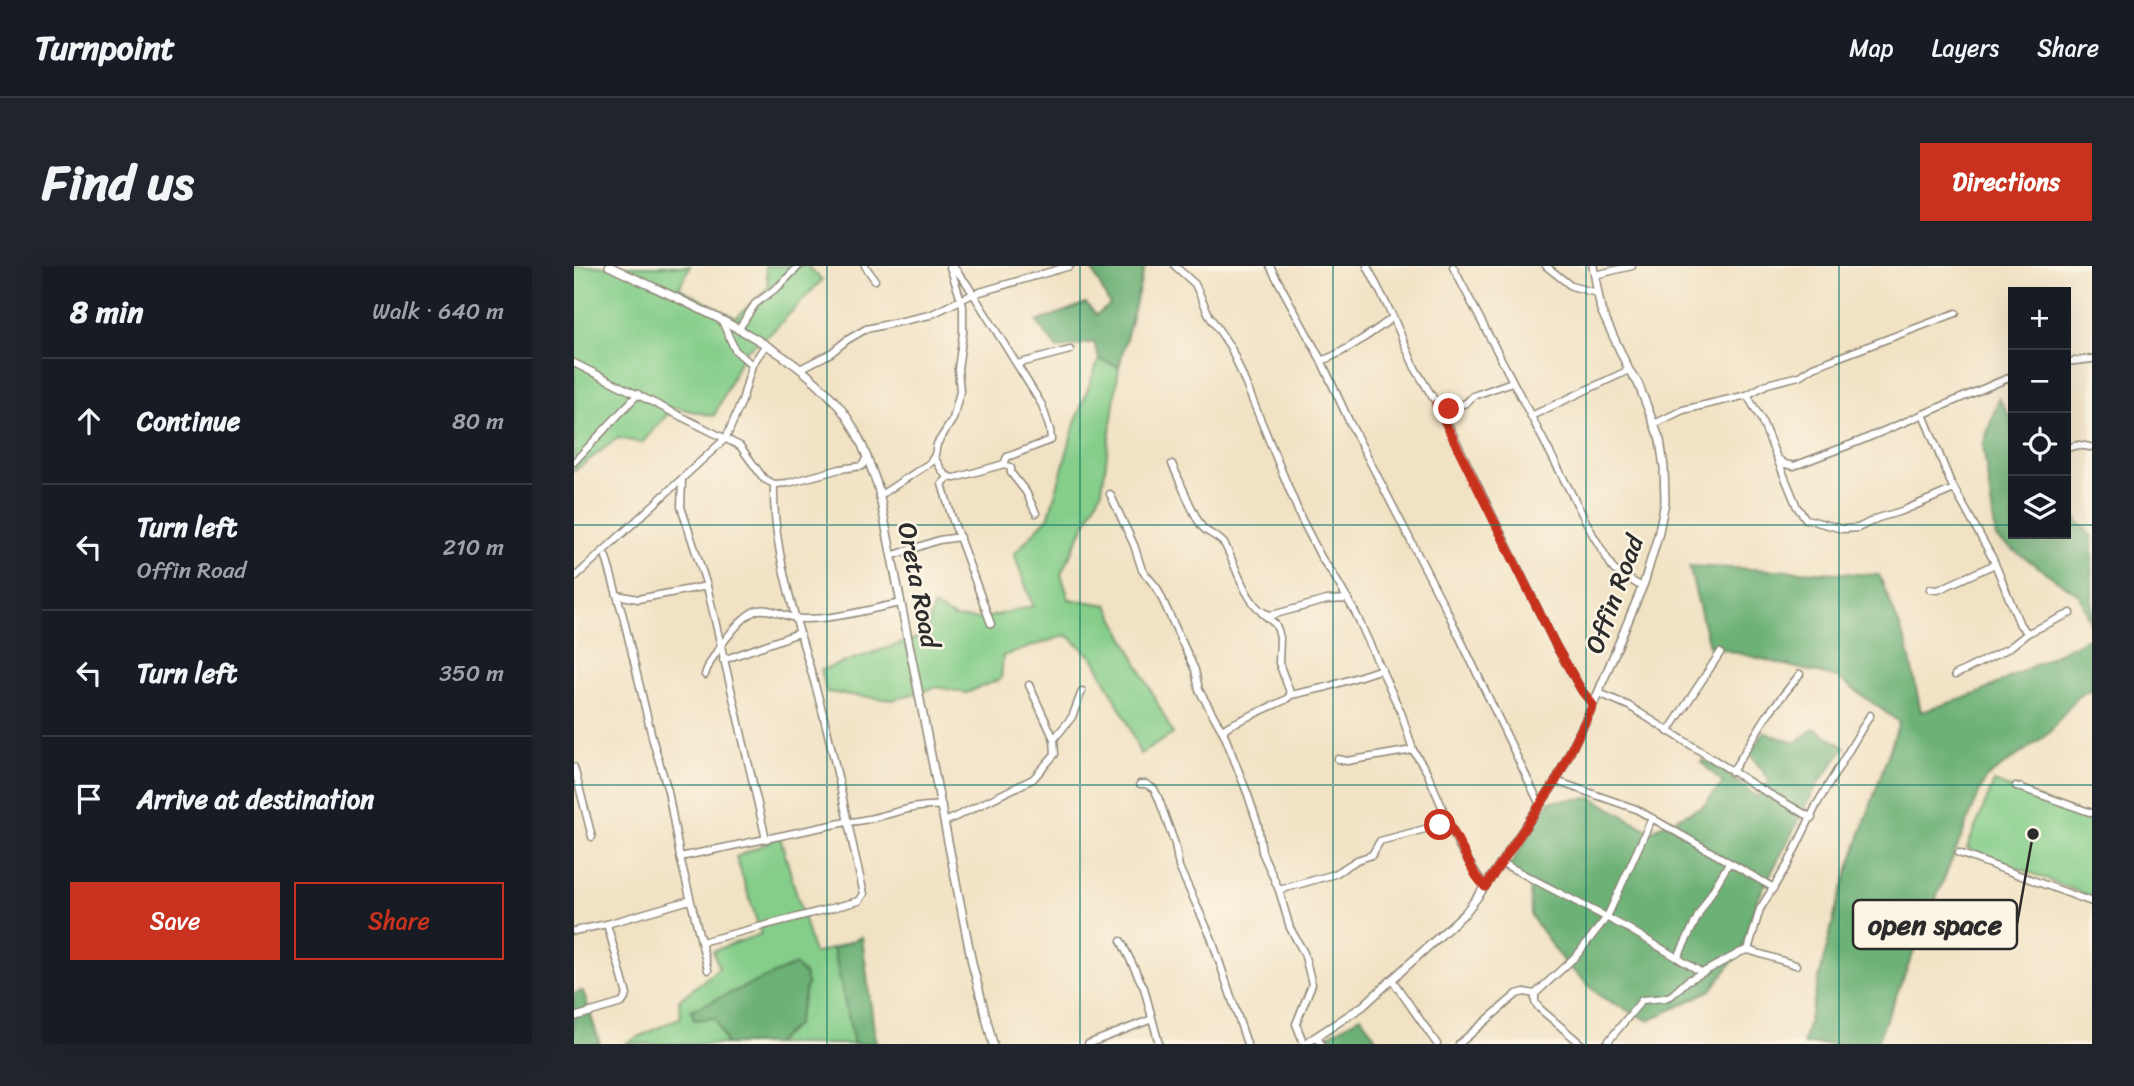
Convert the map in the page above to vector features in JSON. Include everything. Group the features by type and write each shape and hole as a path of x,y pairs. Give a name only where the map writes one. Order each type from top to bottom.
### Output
{"street":[{"name":"Oreta Road","path":"609,266 619,268 722,321 800,369 842,410 863,444 879,496 972,963 993,1044"},
{"path":"738,330 755,304 799,266"},
{"path":"865,266 875,280"},
{"path":"951,266 973,294 1042,405 1050,430 1051,440 1007,457 1004,464"},
{"path":"879,496 930,463 937,444 953,419 960,391 958,369 963,333 963,300 951,266"},
{"path":"800,369 831,353 866,329 930,315 973,294 1070,266"},
{"path":"1175,266 1195,284 1210,317 1231,348 1306,528 1348,599 1402,715 1413,750 1476,876 1485,887"},
{"path":"1270,266 1321,360 1350,423 1448,613 1540,805"},
{"path":"1367,266 1415,368 1436,404 1556,646 1593,705"},
{"path":"1546,266 1571,286 1597,293"},
{"name":"Offin Road","path":"1304,1044 1319,1041 1393,981 1465,913 1485,887 1556,781 1593,705 1642,587 1658,536 1665,502 1660,440 1638,383 1629,370 1601,310 1593,266"},
{"path":"1595,275 1632,266"},
{"path":"1453,267 1614,570 1642,587"},
{"path":"1654,424 1683,410 1747,395 1767,384 1799,376 1812,367 1956,313"},
{"path":"1321,360 1328,359 1354,342 1366,338 1393,317"},
{"path":"722,321 735,350 752,365"},
{"path":"574,578 726,439 742,401 752,365 765,346"},
{"path":"1017,364 1070,350"},
{"path":"2071,361 2092,359"},
{"path":"574,363 740,446 764,478 774,484 862,466 867,457"},
{"path":"1531,416 1629,370"},
{"path":"1777,458 1794,466 2008,378"},
{"path":"1436,404 1449,409 1466,403 1473,396 1512,382"},
{"path":"574,462 638,394"},
{"path":"1747,395 1761,419 1797,508 1806,519 1842,529 1858,528 1954,489"},
{"path":"1923,414 1954,489 1995,564 2020,625 2028,633"},
{"path":"2071,447 2079,445 2091,448"},
{"path":"934,457 948,478"},
{"path":"991,624 943,484 948,478 965,477 1004,464 1011,468 1011,473 1026,492 1036,513"},
{"path":"1172,464 1201,526 1225,545 1238,576 1264,616 1275,624 1280,645 1279,663 1291,695"},
{"path":"682,479 681,506 707,586 766,839"},
{"path":"701,942 859,901 863,897 824,717 794,618 774,509 774,484"},
{"path":"1110,494 1134,545 1142,570 1157,588 1195,670 1199,690 1224,734 1258,825 1262,852 1279,890 1290,928 1304,953 1312,984 1296,1024 1304,1044"},
{"path":"891,556 939,540 960,537"},
{"path":"606,557 668,792 680,857 708,970"},
{"path":"1930,589 1938,590 1995,564"},
{"path":"617,595 638,599 707,586"},
{"path":"1261,611 1272,615 1327,600 1348,599"},
{"path":"705,675 710,660 741,620 756,611 764,610 804,620 901,603"},
{"path":"1955,675 2009,648 2028,633 2071,613"},
{"path":"723,660 799,633"},
{"path":"1668,732 1720,653"},
{"path":"1224,734 1224,729 1230,725 1291,695 1382,669"},
{"path":"1732,772 1768,714 1800,674"},
{"path":"945,822 1035,778 1055,754 1054,739 1029,685"},
{"path":"1054,739 1072,717 1082,691"},
{"path":"1598,693 1629,706 1732,772 1812,818"},
{"path":"1748,950 1760,909 1812,818 1817,804 1870,715"},
{"path":"1338,759 1347,761 1413,750"},
{"path":"574,767 592,837"},
{"path":"1556,781 1616,801 1652,818 1774,888"},
{"path":"1140,784 1154,789 1158,797 1175,844 1179,867 1211,937 1247,1044"},
{"path":"2015,786 2092,813"},
{"path":"680,857 846,822 864,821 919,806 942,806"},
{"path":"1581,1044 1539,1008 1535,1002 1535,994 1577,956 1607,917 1652,818"},
{"path":"1279,890 1341,871 1357,860 1372,855 1380,841 1440,825 1451,827"},
{"path":"1959,853 2092,902"},
{"path":"1502,863 1607,917 1701,972"},
{"path":"1678,957 1700,912 1729,863"},
{"path":"574,931 690,900"},
{"path":"574,1017 622,1003 627,995 607,924"},
{"path":"1121,941 1144,988 1159,1044"},
{"path":"1606,1044 1643,1000 1672,995 1701,972 1748,950 1796,965"},
{"path":"1393,981 1437,1044"},
{"path":"1460,1044 1517,994 1535,994"},
{"path":"1088,1044 1152,1019"}],"green space":[{"path":"574,266 690,266 679,288 736,318 769,287 765,266 807,266 822,280 770,334 744,352 714,416 674,407 642,443 618,438 574,471"},
{"path":"1090,266 1145,266 1119,367 1099,359 1094,342 1057,349 1037,322 1086,303 1096,315 1110,305"},
{"path":"1099,359 1119,367 1102,490 1061,574 1069,599 1108,605 1173,734 1140,754 1126,719 1094,659 1067,635 1003,656 1001,679 966,693 937,687 892,700 826,692 821,670 926,635 933,606 955,618 981,619 1033,606 1014,554 1049,516 1076,420"},
{"path":"1999,398 2008,413 2008,539 2071,539 2071,513 2092,537 2092,626 2080,596 1996,538 1983,445"},
{"path":"1689,566 1879,575 1907,645 1921,712 1979,693 2092,636 2092,689 2077,697 2049,733 1985,779 1876,1044 1803,1044 1838,901 1899,722 1838,678 1709,646"},
{"path":"1815,728 1845,748 1816,787 1756,902 1742,949 1711,990 1649,1021 1601,997 1563,961 1531,916 1530,884 1506,872 1550,801 1593,798 1650,831 1703,806 1723,783 1701,762 1703,760 1713,764 1757,797 1770,781 1750,754 1764,732 1795,743"},
{"path":"1994,782 2092,820 2092,897 1967,848"},
{"path":"780,837 814,954 833,948 854,1044 774,1044 796,1025 807,984 804,975 715,1018 726,1044 624,1044 681,1017 679,1000 719,968 713,951 761,934 736,857"},
{"path":"862,937 877,1044 854,1044 833,948"},
{"path":"795,965 805,975 807,984 796,1025 774,1044 726,1044 715,1018 694,1020 691,1010"},
{"path":"583,991 600,1044 574,1044 574,993"},
{"path":"1361,1016 1375,1037 1366,1044 1313,1044"}],"place":[{"name":"open space","path":"2033,834"}],"route":[{"path":"1440,825 1451,827 1459,846 1485,887 1556,781 1593,705 1556,646 1436,404 1449,409"}]}
